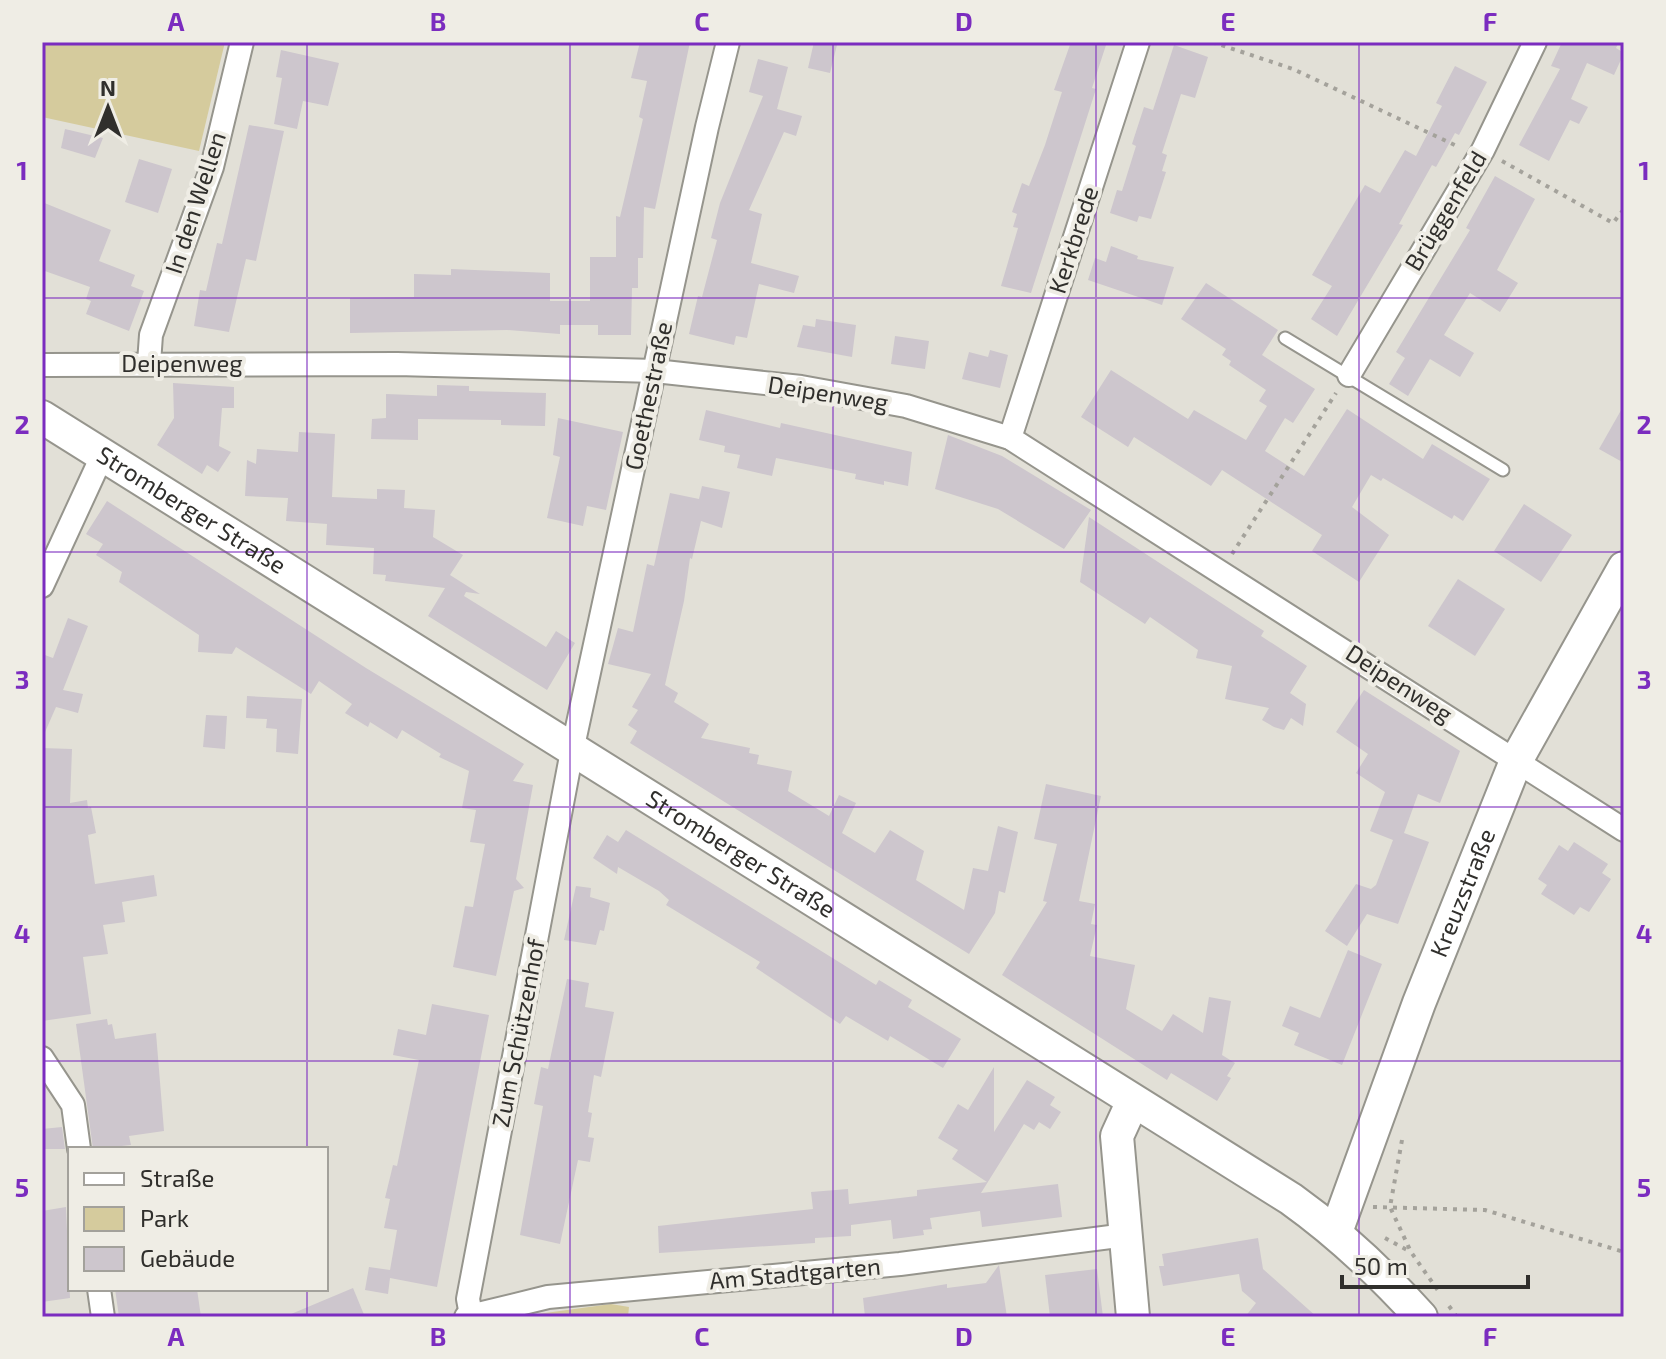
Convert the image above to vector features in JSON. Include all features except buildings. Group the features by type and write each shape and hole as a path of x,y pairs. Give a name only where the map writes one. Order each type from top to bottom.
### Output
{"main road":[{"name":"Stromberger Straße","path":"42,417 1291,1199 1341,1219 1378,1270 1421,1317"},
{"name":"Kreuzstraße","path":"1341,1219 1419,1003 1516,761 1624,568"},
{"path":"1133,1101 1117,1136 1133,1317"}],"street":[{"name":"In den Wellen","path":"149,363 151,335 212,167 242,42"},
{"name":"Goethestraße","path":"572,751 728,42"},
{"name":"Kerkbrede","path":"1010,438 1138,42"},
{"name":"Brüggenfeld","path":"1349,375 1481,154 1535,42"},
{"name":"Deipenweg","path":"42,365 149,363 655,371 801,387 906,406 1010,438 1222,570 1624,830"},
{"path":"42,586 102,456"},
{"name":"Zum Schützenhof","path":"469,1316 468,1299 572,751"},
{"path":"42,1058 73,1105 79,1147"},
{"name":"Am Stadtgarten","path":"469,1316 548,1297 900,1264 1126,1235"},
{"path":"99,1291 103,1317"}],"lane":[{"path":"1285,338 1503,470"}],"path":[{"path":"1212,42 1293,69 1481,154 1613,223 1624,209"},
{"path":"1222,570 1349,375"},
{"path":"1403,1134 1390,1207 1411,1252 1457,1317"},
{"path":"1341,1219 1390,1207 1485,1210 1624,1252"}],"green space":[{"path":"42,42 225,42 199,151 42,117"},
{"path":"611,1304 629,1307 628,1317 516,1317"}]}
